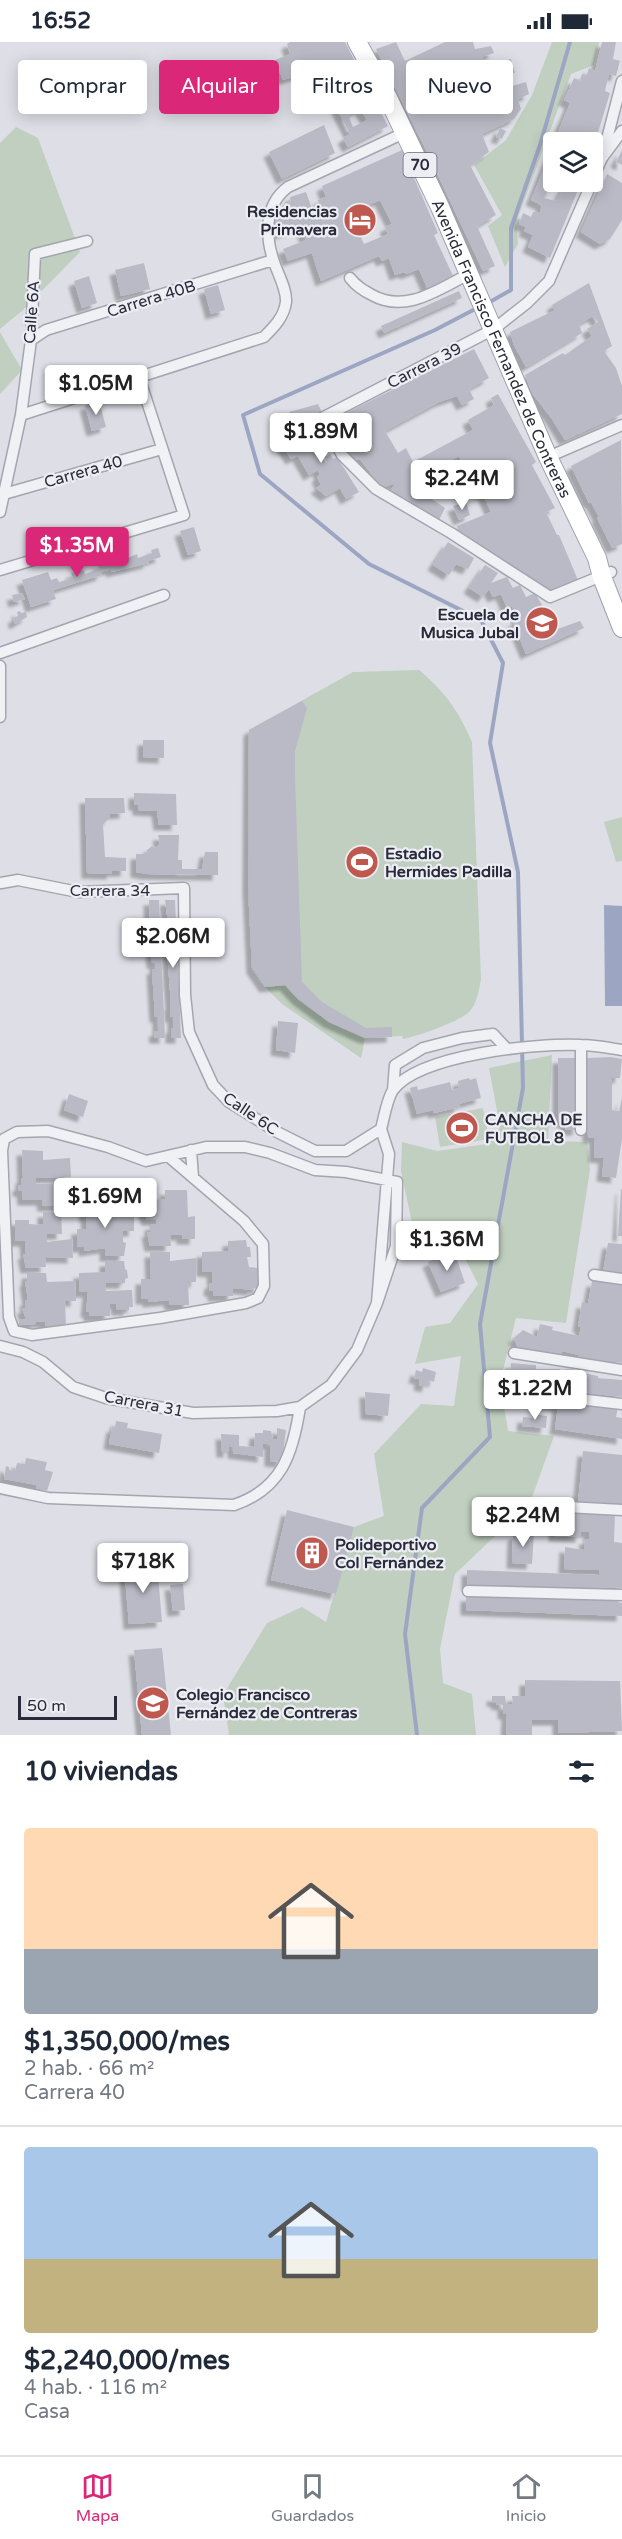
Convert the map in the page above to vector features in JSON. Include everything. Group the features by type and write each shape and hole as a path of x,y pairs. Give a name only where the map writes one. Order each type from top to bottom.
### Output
{"main road":[{"name":"Avenida Francisco Fernandez de Contreras","path":"357,42 440,207 548,457 597,558 622,595"},
{"name":"Avenida Francisco Fernandez de Contreras","path":"607,574 622,628"}],"street":[{"path":"603,154 622,81"},
{"path":"603,157 622,131"},
{"path":"21,415 264,337 279,323 286,302 273,260 268,228 270,211 277,195 288,187 404,133"},
{"path":"492,324 527,303 549,281 587,192"},
{"name":"Calle 6A","path":"0,512 21,415 31,340 35,254 87,241"},
{"name":"Carrera 40B","path":"31,340 46,330 273,260"},
{"path":"350,278 356,287 379,299 404,303 469,274"},
{"name":"Carrera 39","path":"492,324 322,418 342,455 376,489 550,597 607,574"},
{"path":"0,570 184,515 139,377"},
{"path":"548,457 622,425"},
{"name":"Carrera 40","path":"4,494 162,449"},
{"path":"0,652 164,595"},
{"path":"0,666 0,717"},
{"name":"Carrera 34","path":"0,884 18,880 78,892 184,888"},
{"name":"Calle 6C","path":"184,888 185,995 189,1032 213,1085 229,1101 286,1137 315,1151 346,1151"},
{"path":"387,1179 389,1154 381,1129 393,1090 395,1065 423,1048 462,1038 493,1034 512,1048"},
{"path":"581,1045 581,1130"},
{"path":"393,1090 417,1071 446,1060 512,1048 581,1045 622,1050"},
{"path":"346,1172 346,1151 381,1129"},
{"path":"0,1488 48,1498 234,1505 261,1493 285,1465 296,1437 300,1407 331,1385 357,1350 377,1303 396,1246 397,1182 346,1172 315,1170 270,1153 245,1147 206,1147 146,1161 108,1147 48,1131 17,1132 4,1139 2,1151 9,1317 14,1331 32,1335 246,1303 258,1298 264,1286 263,1244 244,1221 169,1156"},
{"path":"191,1150 193,1177"},
{"path":"594,1275 622,1279"},
{"name":"Carrera 31","path":"0,1346 23,1352 43,1362 73,1387 106,1398 193,1413 267,1412 300,1407"},
{"path":"514,1353 622,1370"},
{"path":"526,1393 622,1404"},
{"path":"548,1506 622,1510"},
{"path":"468,1591 622,1595"}],"green space":[{"path":"552,42 599,42 594,65 571,74 550,132 543,132 543,150 516,223 518,244 505,267 488,226 502,215 474,165 506,140 532,95"},
{"path":"16,127 38,138 80,252 23,310 0,329 0,143"},
{"path":"0,332 22,370 0,394"},
{"name":"Estadio Hermides Padilla","path":"419,670 450,702 472,742 481,979 474,1004 466,1015 439,1028 403,1039 402,1036 365,1038 361,1058 282,1004 265,987 252,968 248,887 249,730 353,672"},
{"path":"622,817 622,861 616,862 604,822"},
{"path":"552,1055 548,1141 587,1142 590,1170 566,1323 516,1318 500,1382 508,1431 554,1436 530,1503 455,1574 440,1649 443,1683 472,1694 476,1735 229,1735 223,1695 267,1623 302,1607 326,1622 354,1527 384,1516 374,1454 421,1404 454,1406 461,1356 415,1364 425,1327 450,1323 478,1284 458,1245 416,1242 401,1171 402,1142 437,1151 487,1144 500,1127 489,1068"},
{"name":"CANCHA DE FUTBOL 8","path":"483,1108 489,1139 440,1147 435,1117"}],"water":[{"path":"604,905 622,906 622,1006 605,1006"}],"building":[{"path":"290,42 345,42 354,60 291,60 291,78 283,80 279,70 279,60 275,60 290,54 287,44"},
{"path":"396,42 406,61 406,110 394,85 394,60 381,60 376,49"},
{"path":"445,42 473,42 475,49 491,46 494,53 482,57 483,60 407,60"},
{"path":"602,42 616,42 613,59 620,61 616,76 609,74 605,91 610,93 598,132 558,132 570,103 564,100 574,78 580,81 582,74 587,75 589,68 595,71"},
{"path":"526,82 529,94 518,99 521,109 514,119 482,134 489,152 470,165 496,215 477,226 495,266 483,271 408,114 513,114 513,86"},
{"path":"340,114 350,114 348,115 353,127 367,120 363,114 382,114 388,126 348,147 343,138 350,134"},
{"path":"324,125 335,153 282,179 269,152"},
{"path":"500,128 506,131 502,139 496,137"},
{"path":"402,150 438,233 434,235 454,278 428,290 419,269 395,275 389,258 382,261 379,256 321,281 312,253 288,261 283,249 306,240 301,227 277,235 275,216 283,205 291,202 290,197 306,192 316,220 324,217 318,200 326,197 322,186","holes":["380,200 392,224 385,227 388,234 364,244 350,213"]},
{"path":"622,150 622,165 616,162"},
{"path":"543,171 543,192 547,192 544,198 556,201 561,192 577,192 550,258 528,247 533,235 524,231 526,227 519,224 523,213 531,217 533,212 540,212 542,205 531,200"},
{"path":"607,174 622,183 622,220 610,239 600,244 581,232 599,192 603,192 603,183"},
{"path":"144,263 150,289 121,296 115,270"},
{"path":"89,276 97,303 82,308 74,281"},
{"path":"589,283 612,346 604,351 616,368 622,386 622,414 565,440 532,393 525,375 563,353 565,355 592,336 587,329 598,322 593,316 579,324 582,333 526,367 510,332 555,310 552,305"},
{"path":"218,285 225,310 211,314 204,289"},
{"path":"459,291 462,298 384,333 381,326"},
{"path":"474,349 489,378 469,389 474,399 462,405 457,396 439,402 385,431 398,453 406,448 413,462 473,430 468,420 494,405 491,398 498,394 536,462 532,465 555,508 546,512 559,535 578,580 552,591 459,531 457,526 491,512 483,494 479,495 459,456 448,462 454,476 447,483 427,493 432,496 430,498 445,508 439,520 391,490 396,483 384,487 378,483 360,459 357,460 345,450 330,421"},
{"path":"99,401 106,427 92,431 85,405"},
{"path":"318,404 323,415 288,432 282,419 291,415 289,412"},
{"path":"317,426 325,440 313,447 323,464 327,462 324,457 330,454 333,459 337,457 359,492 346,499 340,488 326,496 316,488 321,485 317,477 320,475 318,470 309,475 298,456 291,459 282,445"},
{"path":"621,440 622,544 612,548 597,518 599,517 591,502 589,503 571,466"},
{"path":"466,502 470,515 459,520 453,506"},
{"path":"194,527 201,551 188,555 180,531"},
{"path":"448,542 474,558 468,569 456,564 449,575 433,565"},
{"path":"158,548 161,557 148,561 149,563 112,572 111,569 101,572 102,575 53,590 56,599 31,607 22,580 48,572 51,580 57,578 59,582 73,578 71,573 84,570 85,574 99,569 98,565 110,562 111,565 137,554 138,558"},
{"path":"485,565 498,573 491,583 507,577 513,588 520,585 526,597 535,593 542,605 538,608 549,632 580,621 584,628 526,654 513,622 518,620 512,606 507,608 501,594 493,597 489,589 483,597 469,588"},
{"path":"22,593 25,599 14,602 12,595"},
{"path":"17,612 21,613 26,612 27,617 15,624 13,618 18,616"},
{"path":"302,701 307,708 295,751 295,777 302,982 322,1002 366,1028 392,1027 392,1037 365,1038 329,1022 298,999 285,985 265,987 252,968 248,887 249,730"},
{"path":"143,740 164,740 164,758 143,757"},
{"path":"134,793 176,794 177,825 159,825 157,811 138,810 138,805 134,805"},
{"path":"85,798 124,798 125,813 110,814 110,818 103,824 105,857 126,858 126,871 112,871 112,874 87,873"},
{"path":"158,835 179,835 178,860 182,860 182,869 202,869 205,852 218,852 218,875 136,872 136,854 146,854 152,846 155,848 160,844"},
{"path":"149,900 159,900 165,1038 155,1038 154,1031 158,1031 158,1017 155,1017 152,969 155,969 155,963 152,963 151,949 154,949 153,936 150,935"},
{"path":"165,900 175,900 181,1038 171,1038 173,1017 170,1017 167,950 170,950 169,938 166,937 166,923 168,923"},
{"path":"278,1021 298,1023 295,1053 276,1050"},
{"path":"558,1058 578,1058 578,1130 565,1130 565,1122 558,1121"},
{"path":"587,1058 622,1059 620,1078 612,1078 612,1110 619,1111 622,1098 622,1139 616,1178 602,1176 604,1158 594,1157 595,1138 588,1137"},
{"path":"469,1078 470,1080 476,1078 481,1098 459,1104 460,1107 417,1114 410,1088 417,1086 418,1090 450,1082 452,1090 459,1088 458,1081"},
{"path":"69,1094 88,1101 83,1117 64,1110"},
{"path":"22,1150 43,1151 43,1160 70,1158 71,1177 36,1178 36,1184 61,1183 61,1206 43,1206 42,1200 23,1200 22,1191 18,1191 21,1178 23,1178"},
{"path":"621,1189 622,1236 618,1236"},
{"path":"165,1190 187,1190 188,1217 195,1216 195,1239 182,1239 182,1235 170,1235 171,1246 150,1246 147,1232 150,1232 150,1225 156,1224 156,1220 147,1220 143,1209 147,1209 146,1200 165,1199"},
{"path":"86,1200 105,1200 107,1215 110,1217 118,1215 118,1209 134,1209 134,1231 123,1231 123,1242 126,1243 124,1256 105,1256 105,1248 84,1251 84,1247 77,1247 77,1229 87,1229 86,1216 84,1216"},
{"path":"43,1212 61,1212 62,1234 47,1234 47,1242 72,1239 73,1258 45,1257 46,1267 26,1268 23,1254 26,1254 25,1241 15,1241 15,1220 29,1220 29,1224 43,1225"},
{"path":"246,1240 247,1247 250,1247 251,1257 247,1257 249,1267 258,1268 259,1288 253,1288 253,1290 233,1288 233,1296 213,1296 213,1291 209,1291 210,1283 213,1283 212,1272 202,1271 202,1252 228,1251 228,1241"},
{"path":"608,1243 622,1244 622,1274 603,1272"},
{"path":"454,1251 465,1283 441,1292 428,1262"},
{"path":"150,1252 170,1252 170,1261 196,1258 196,1282 188,1282 189,1305 170,1305 169,1300 148,1302 148,1299 141,1299 141,1279 151,1279"},
{"path":"105,1261 124,1261 128,1278 125,1279 125,1283 105,1283 106,1291 132,1290 133,1307 129,1307 129,1310 117,1310 116,1303 110,1304 110,1316 89,1316 89,1312 86,1312 88,1292 79,1292 79,1273 105,1272"},
{"path":"27,1273 46,1273 47,1282 75,1281 76,1301 65,1301 66,1327 45,1328 45,1322 19,1325 19,1319 26,1319 22,1308 26,1308 25,1301 28,1300 25,1281 27,1281"},
{"path":"592,1281 622,1285 622,1363 578,1357 579,1355 562,1351 561,1356 518,1348 514,1338 523,1330 537,1337 540,1324 553,1327 552,1330 579,1336 582,1302 588,1304"},
{"path":"511,1363 536,1365 536,1369 560,1369 559,1378 565,1378 566,1369 584,1371 598,1378 622,1380 622,1397 509,1385"},
{"path":"423,1368 436,1372 434,1382 429,1380 427,1387 419,1385 420,1379 414,1378 416,1370 422,1372"},
{"path":"365,1392 390,1394 388,1416 366,1414"},
{"path":"546,1400 618,1407 616,1417 622,1418 622,1439 555,1429 558,1406 546,1404"},
{"path":"533,1414 547,1416 546,1428 522,1426 523,1417 532,1418"},
{"path":"116,1421 128,1423 127,1428 162,1434 159,1453 109,1444 112,1427 115,1427"},
{"path":"277,1428 286,1430 282,1462 270,1461 270,1444 263,1444 263,1457 233,1453 233,1447 229,1446 229,1452 222,1452 221,1434 239,1435 239,1446 254,1447 255,1433 263,1433 263,1430 271,1431 273,1439 277,1439"},
{"path":"583,1451 622,1455 622,1506 578,1503"},
{"path":"26,1458 47,1462 45,1470 53,1472 47,1491 36,1488 37,1485 4,1479 6,1466 9,1470 15,1471 17,1463 25,1464"},
{"name":"Polideportivo Col Fernández","path":"287,1510 354,1527 336,1594 271,1580"},
{"path":"549,1510 615,1514 614,1542 622,1543 622,1588 467,1585 467,1570 599,1575 599,1570 564,1569 565,1547 584,1550 585,1539 589,1539 589,1532 581,1532 581,1537 554,1536 554,1518 548,1518"},
{"path":"518,1533 534,1533 532,1564 512,1563 513,1536"},
{"path":"157,1563 162,1622 129,1624 124,1565"},
{"path":"183,1584 185,1610 173,1611 170,1585"},
{"path":"466,1596 618,1600 622,1603 622,1616 466,1610"},
{"path":"162,1648 171,1735 142,1735 134,1650"},
{"path":"525,1680 620,1681 622,1731 558,1733 558,1720 532,1720 532,1735 506,1735 507,1714 503,1714 503,1705 492,1701 492,1696 505,1696 506,1704 513,1704 512,1696 525,1696"}],"waterway":[{"path":"488,303 511,290 511,228 540,145 570,42"},
{"path":"417,1735 405,1634 422,1508 490,1437 480,1324 523,1088 518,872 490,743 503,663 481,620 369,564 260,474 243,415 435,330 479,307"}],"place":[{"name":"Residencias Primavera","path":"360,220"},
{"name":"Escuela de Musica Jubal","path":"542,623"},
{"name":"Estadio Hermides Padilla","path":"362,862"},
{"name":"CANCHA DE FUTBOL 8","path":"462,1128"},
{"name":"Polideportivo Col Fernández","path":"312,1553"},
{"name":"Colegio Francisco Fernández de Contreras","path":"153,1703"}]}
